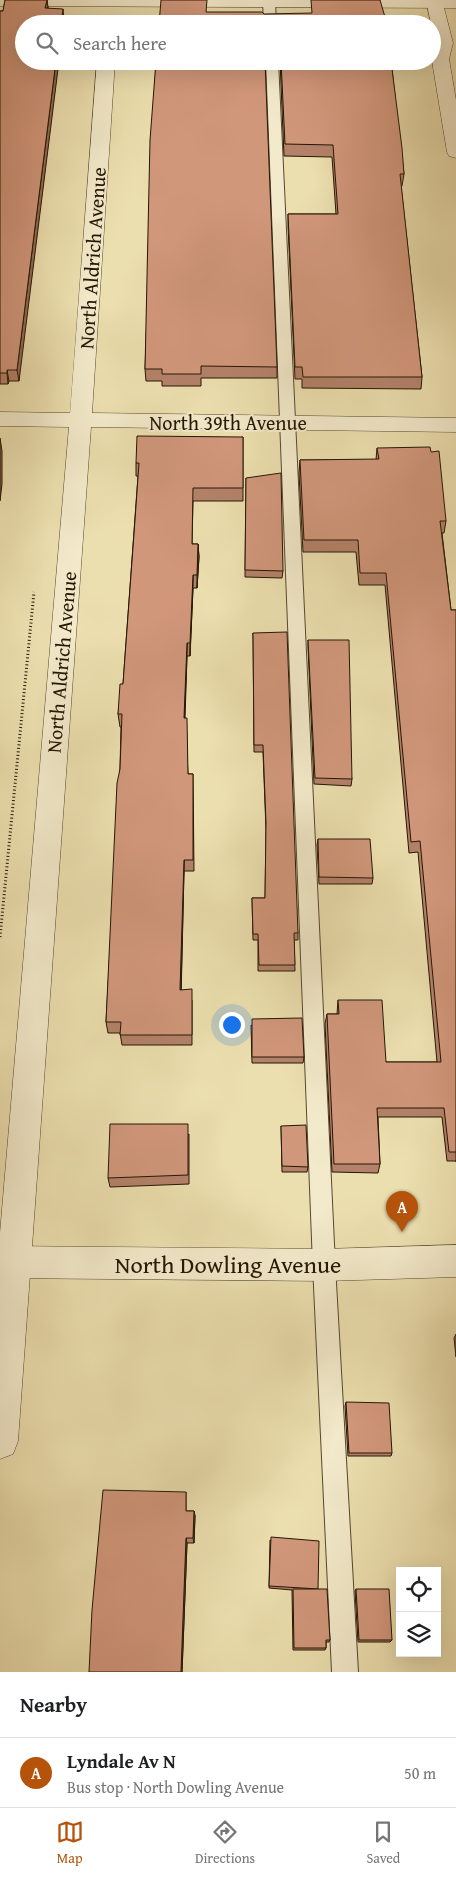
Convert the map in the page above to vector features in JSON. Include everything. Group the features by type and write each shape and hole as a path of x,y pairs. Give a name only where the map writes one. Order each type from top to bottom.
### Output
{"street":[{"path":"0,1 269,1 419,7 435,2 456,3"},
{"path":"109,15 110,1"},
{"path":"435,2 438,15"},
{"path":"441,29 444,42 441,46"},
{"name":"North Aldrich Avenue","path":"0,1441 7,1262 80,420 105,70"},
{"path":"439,70 456,152"},
{"name":"North 39th Avenue","path":"0,419 456,425"},
{"name":"North Dowling Avenue","path":"7,1262 324,1265 456,1261"}],"lane":[{"path":"269,1 270,15"},
{"path":"272,70 324,1265 345,1672"}],"path":[{"path":"0,937 35,582"}],"building":[{"path":"5,0 47,0 45,8 63,9 62,15 15,15 15,70 55,70 17,370 7,370 7,373 0,373 0,11 3,11"},
{"path":"161,0 207,0 206,12 262,12 264,14 312,13 311,0 380,0 384,15 160,15"},
{"path":"155,70 265,70 277,367 201,366 201,374 162,374 162,369 145,369 150,140"},
{"path":"281,70 392,70 402,148 404,174 400,174 422,377 303,377 302,367 295,367 288,214 338,214 333,145 285,144"},
{"path":"137,436 243,437 243,488 193,488 192,544 198,544 197,575 193,575 190,643 187,643 184,718 187,718 188,774 193,774 193,860 184,860 180,990 192,989 192,1035 120,1035 121,1022 106,1022 117,783 120,769 122,714 118,714 120,684 123,684 139,463 136,463"},
{"path":"430,447 431,452 439,451 446,521 440,521 451,610 456,610 456,1152 449,1152 444,1108 377,1108 380,1164 334,1164 327,1014 339,1014 338,1000 382,1000 386,1062 441,1062 420,841 411,842 386,573 360,573 358,540 304,540 300,460 379,459 377,448"},
{"path":"281,473 283,571 245,570 246,478"},
{"path":"287,632 298,933 294,933 295,965 259,965 258,934 253,934 252,898 265,898 266,823 263,745 254,745 253,633"},
{"path":"308,640 349,640 352,779 315,778"},
{"path":"318,839 370,839 373,878 319,877"},
{"path":"302,1018 304,1057 252,1057 252,1019"},
{"path":"110,1124 188,1124 188,1175 108,1178"},
{"path":"306,1125 308,1167 282,1166 281,1126"},
{"path":"346,1402 389,1403 392,1453 349,1453"},
{"path":"103,1490 186,1492 186,1511 194,1511 193,1538 186,1538 181,1672 89,1672 92,1610"},
{"path":"271,1537 319,1541 318,1589 269,1586"},
{"path":"293,1589 327,1589 330,1640 326,1640 326,1648 294,1648"},
{"path":"356,1589 389,1589 392,1640 359,1640"}],"place":[{"name":"Lyndale Av N","path":"402,1232"}]}
